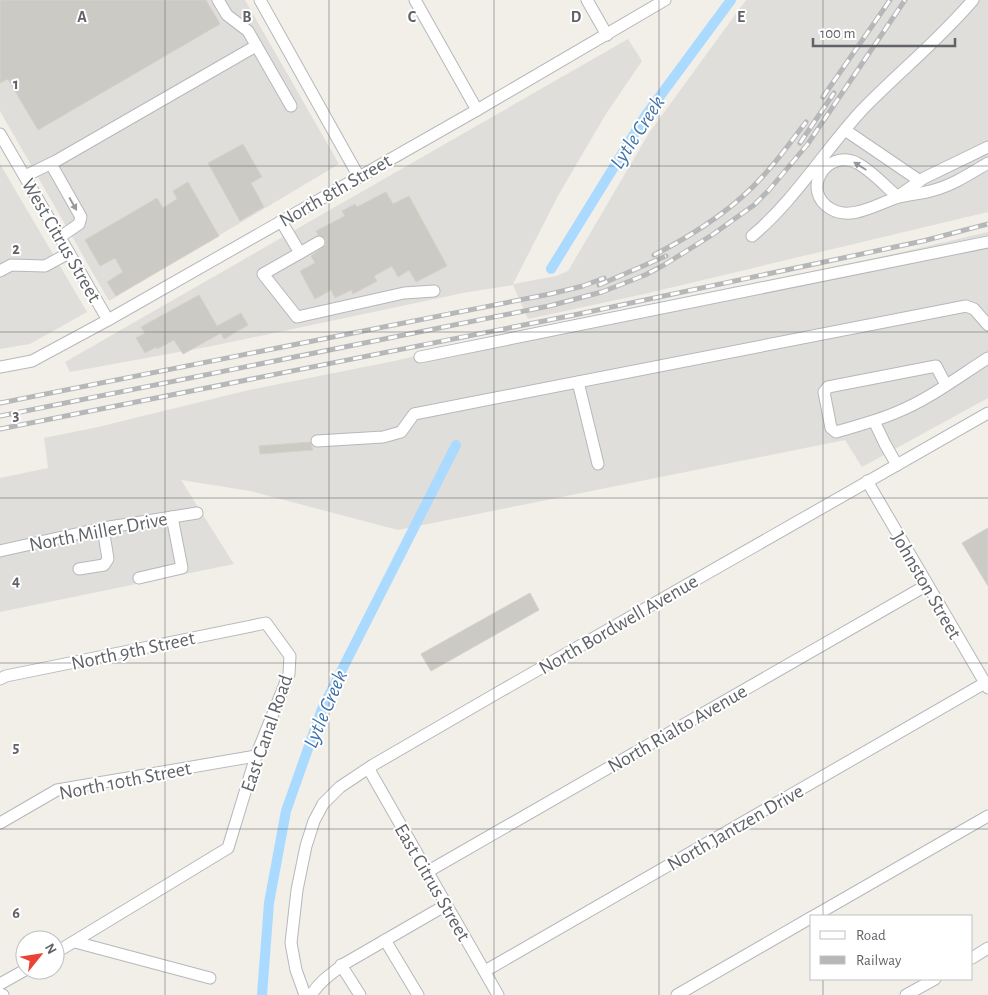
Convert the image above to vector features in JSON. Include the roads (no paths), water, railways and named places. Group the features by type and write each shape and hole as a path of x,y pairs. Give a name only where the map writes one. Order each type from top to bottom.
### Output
{"street":[{"path":"218,0 227,15 248,31 291,106"},
{"path":"260,0 359,177"},
{"path":"414,0 477,110"},
{"path":"587,0 607,35"},
{"name":"North 8th Street","path":"0,367 32,361 108,320 477,110 665,0"},
{"path":"752,236 819,169 845,130 862,111 942,34 973,0"},
{"path":"25,176 51,164 256,46"},
{"path":"845,130 920,181"},
{"name":"West Citrus Street","path":"0,134 108,320"},
{"path":"898,197 920,181 988,147"},
{"path":"819,169 840,159 856,162 898,197"},
{"path":"819,169 817,190 821,201 832,210 845,213 861,211 898,197 935,190 970,174 988,163"},
{"path":"51,164 81,217 79,224 60,237"},
{"path":"281,221 300,252"},
{"path":"319,242 263,274 297,317 404,293 434,291"},
{"path":"420,358 988,242"},
{"path":"0,271 11,265 45,266 69,253"},
{"path":"317,441 383,437 401,432 414,414 966,306 974,309 988,325"},
{"path":"946,385 936,366 828,387 824,392 831,428 836,432 874,421 915,404 946,385 988,358"},
{"path":"578,382 598,464"},
{"name":"North Bordwell Avenue","path":"305,995 296,970 291,943 297,890 306,846 314,821 323,804 340,787 508,688 988,413"},
{"path":"874,421 897,465"},
{"name":"Johnston Street","path":"867,482 987,686"},
{"name":"North Miller Drive","path":"0,551 103,528 197,512"},
{"path":"139,578 182,568 172,516"},
{"path":"79,569 104,565 108,559 103,528"},
{"name":"North Rialto Avenue","path":"428,872 927,584"},
{"name":"North 9th Street","path":"0,679 6,676 266,623"},
{"name":"East Canal Road","path":"74,942 228,848 256,756 289,674 290,656 266,623"},
{"name":"North Jantzen Drive","path":"484,971 987,686"},
{"name":"North 10th Street","path":"0,822 57,790 256,756"},
{"name":"East Citrus Street","path":"370,768 371,773 498,995"},
{"path":"816,915 988,816"},
{"path":"312,995 316,987 328,975 446,905"},
{"path":"677,995 810,919"},
{"path":"385,940 418,995"},
{"path":"65,947 74,942 210,978"},
{"path":"973,957 988,948"},
{"path":"342,966 360,995"},
{"path":"0,984 15,976"},
{"path":"906,995 933,980"}],"waterway":[{"name":"Lytle Creek","path":"551,269 646,115 731,0"},
{"name":"Lytle Creek","path":"262,995 269,903 286,811 322,709 456,445"}],"railway":[{"path":"823,97 890,0"},
{"path":"0,416 549,306 602,292 645,275 712,235 754,205 769,190 807,145 905,0"},
{"path":"800,143 834,93"},
{"path":"654,255 698,230 752,188 769,170 806,122"},
{"path":"0,429 574,315 923,241 988,224"},
{"path":"599,285 666,256"},
{"path":"0,403 550,294 583,286 604,278"}]}
